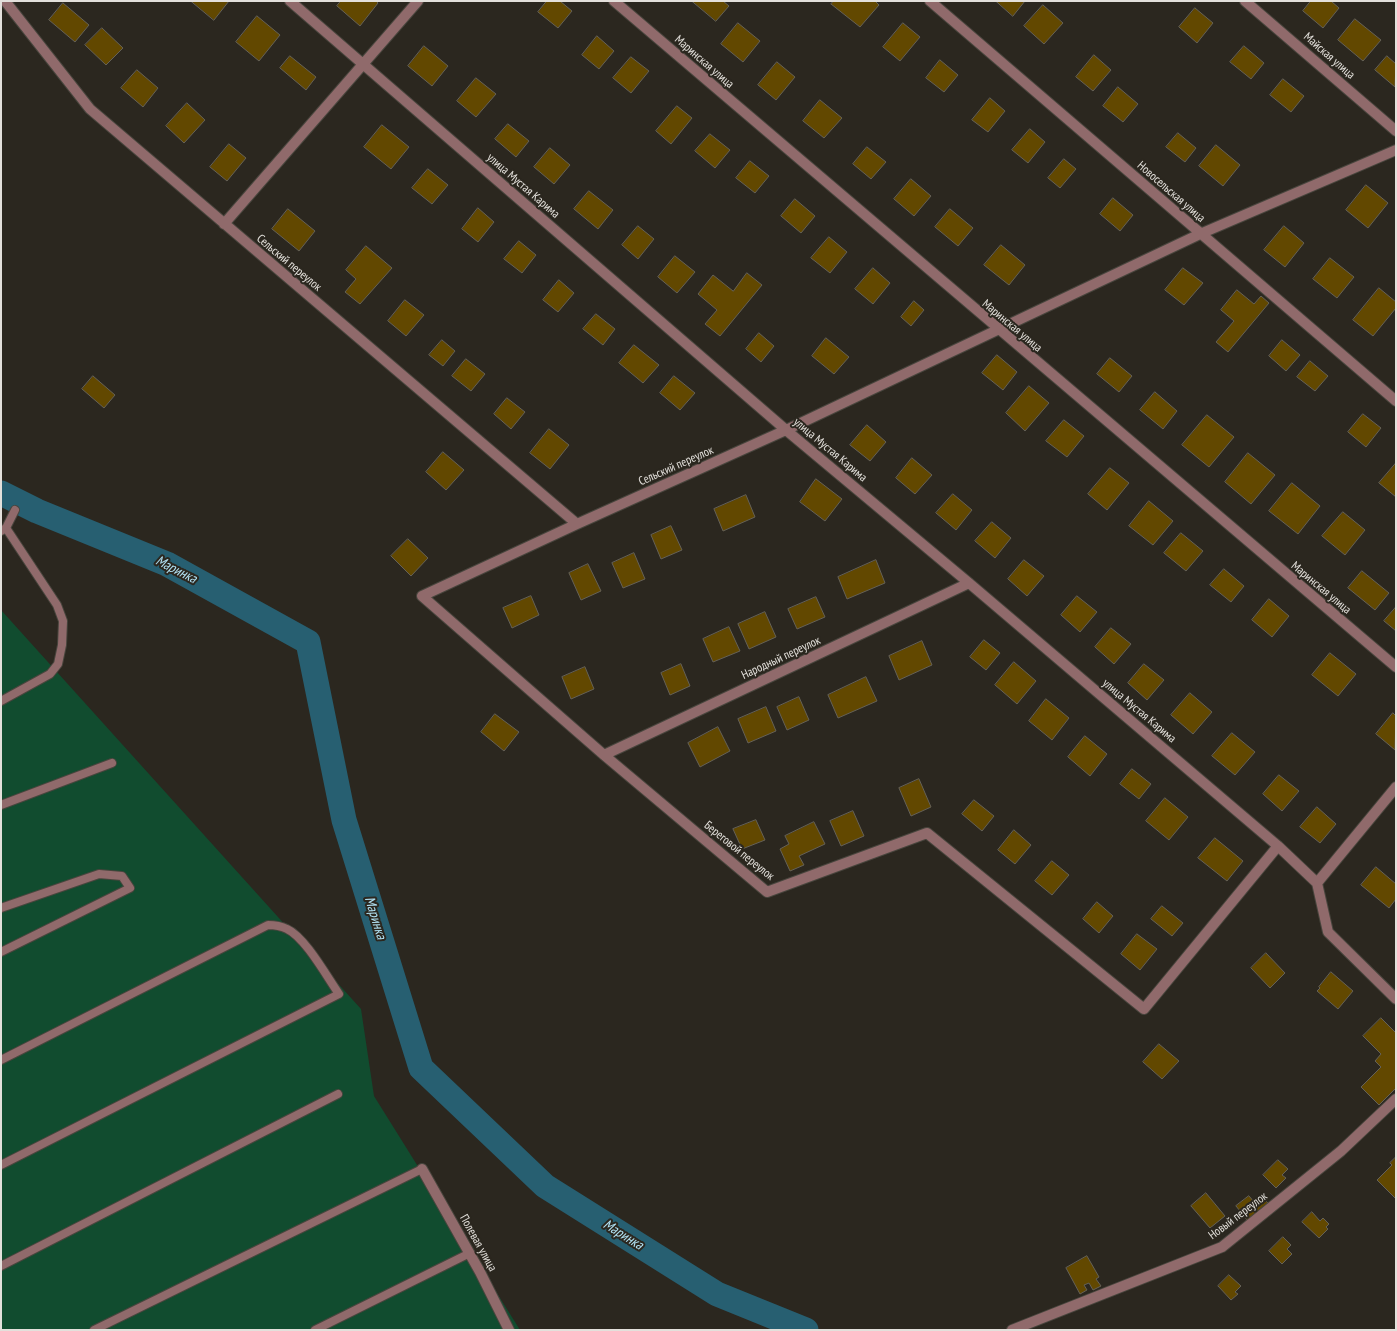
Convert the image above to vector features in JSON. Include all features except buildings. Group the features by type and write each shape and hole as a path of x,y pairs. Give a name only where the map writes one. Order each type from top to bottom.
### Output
{"street":[{"name":"Сельский переулок","path":"5,1 90,109 577,524"},
{"name":"улица Мустая Карима","path":"290,1 786,430 969,582 1278,846 1317,882"},
{"path":"224,224 418,1"},
{"name":"Маринская улица","path":"614,1 1396,668"},
{"name":"Новосельская улица","path":"930,1 1396,401"},
{"name":"Майская улица","path":"1245,1 1396,130"},
{"name":"Сельский переулок","path":"422,596 786,430 1200,234 1396,150"},
{"name":"Народный переулок","path":"604,755 969,582"},
{"name":"Береговой переулок","path":"422,596 604,755 767,892 927,834 1144,1009 1278,846"},
{"path":"1396,787 1317,882 1328,932 1396,999"},
{"name":"Новый переулок","path":"1012,1330 1222,1247 1341,1151 1396,1099"},
{"name":"Полевая улица","path":"422,1169 470,1253 509,1330"}],"lane":[{"path":"1,702 50,674 58,664 64,621 57,605 4,529 16,510"},
{"path":"1,805 112,762"},
{"path":"1,908 99,874 122,876 130,888 1,952"},
{"path":"1,1060 268,925 284,928 296,935 306,946 339,994 1,1165"},
{"path":"1,1266 338,1094"},
{"path":"94,1330 422,1169"},
{"path":"314,1330 470,1253"}],"green space":[{"path":"1,610 361,1009 374,1096 520,1330 1,1330"}],"waterway":[{"name":"Маринка","path":"1,493 37,511 167,564 308,642 344,820 421,1068 545,1186 717,1294 806,1330"}]}
